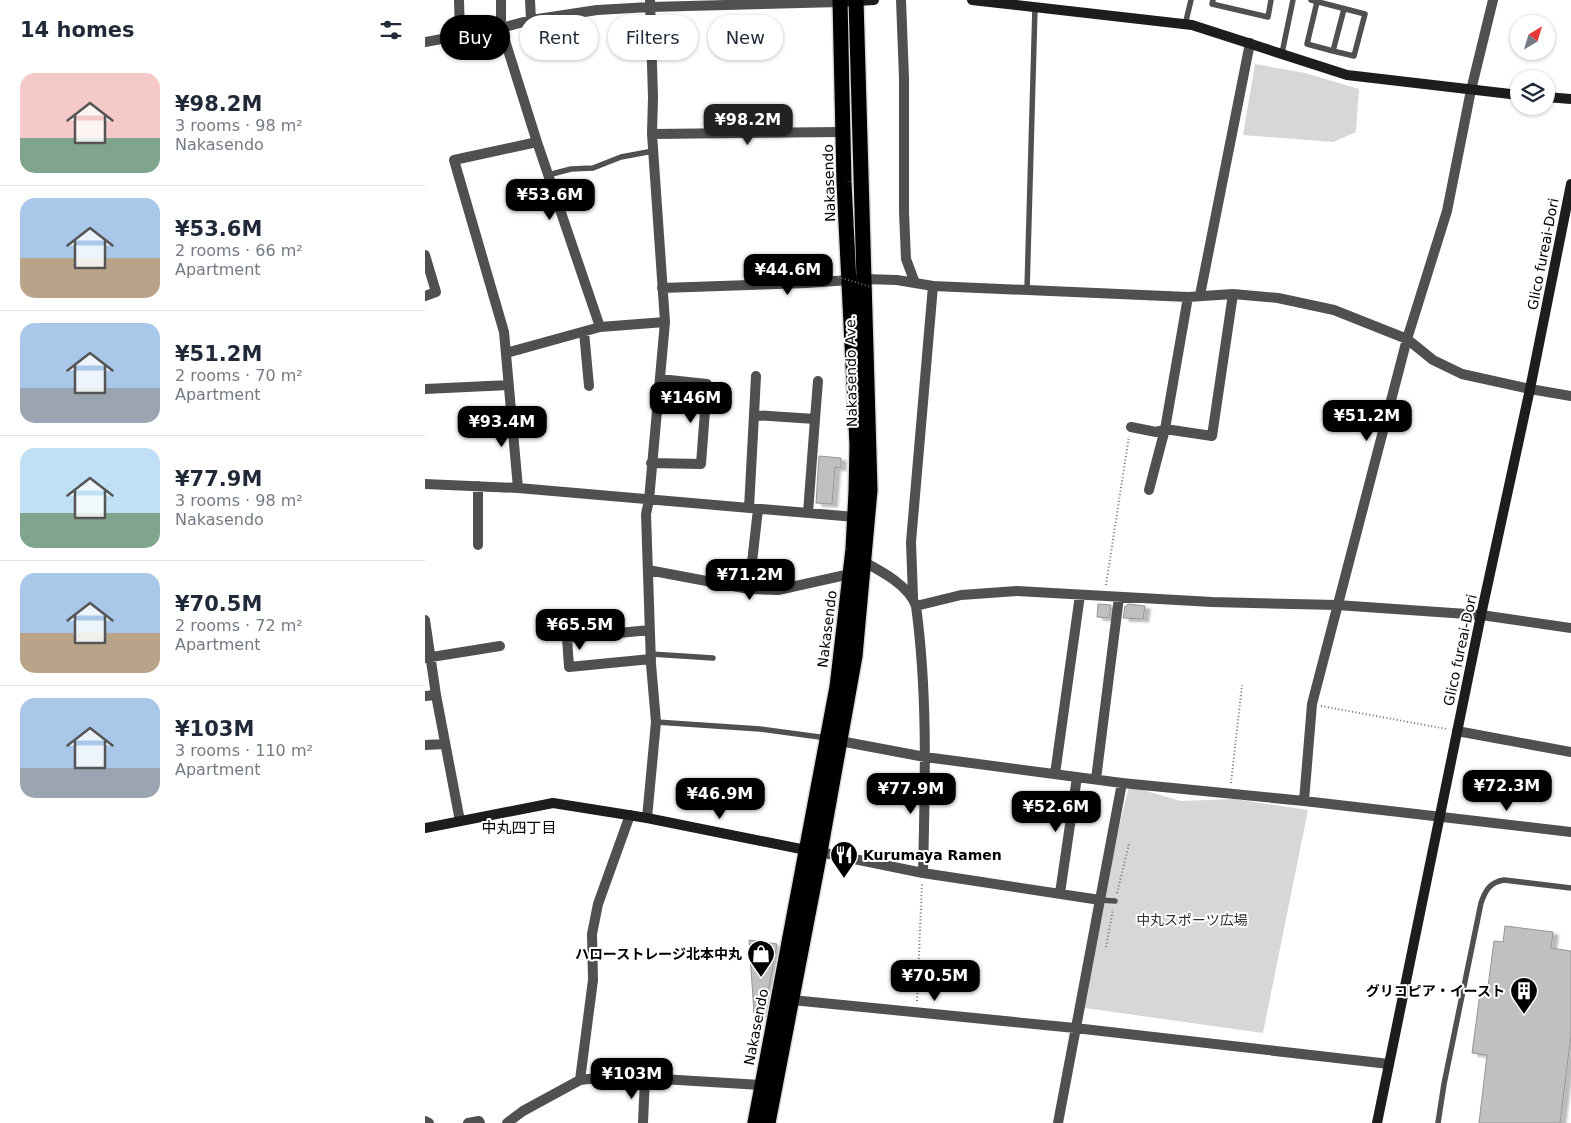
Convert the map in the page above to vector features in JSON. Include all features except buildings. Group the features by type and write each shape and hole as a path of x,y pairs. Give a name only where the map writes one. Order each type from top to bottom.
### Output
{"highway":[{"path":"843,132 848,1"},
{"name":"Nakasendo Ave.","path":"848,1 860,194 856,281 870,490 865,562"},
{"name":"Nakasendo","path":"833,740 855,517 857,445 856,281 843,132"},
{"name":"Nakasendo","path":"767,1123 792,1000 813,851 833,740 855,656 865,562"},
{"name":"Nakasendo","path":"755,1123 761,1085 813,851"}],"street":[{"path":"459,0 459,15"},
{"path":"501,0 501,15"},
{"path":"530,0 531,15"},
{"path":"553,15 597,5 874,0"},
{"path":"901,0 906,258 915,282"},
{"path":"972,0 1192,25 1347,75 1510,94"},
{"path":"1304,800 1312,704 1407,339 1447,211 1471,90 1493,0"},
{"path":"647,818 656,722 651,656 646,514 649,500 665,322 652,134 653,97 650,3"},
{"path":"425,42 440,39"},
{"path":"1200,295 1250,43"},
{"path":"510,56 599,328"},
{"path":"1555,98 1571,99"},
{"path":"652,134 843,132"},
{"path":"518,488 504,332 454,160 537,142"},
{"name":"Glico fureai-Dori","path":"1377,1123 1571,184"},
{"path":"425,255 436,292 425,296"},
{"path":"663,288 897,280 933,286 1188,297 1233,294 1278,298 1334,310 1407,339 1433,360 1462,374 1571,396"},
{"path":"923,873 925,757 921,643 915,602 911,542 933,286"},
{"path":"1131,427 1156,432 1165,430 1212,436 1233,294"},
{"path":"1149,490 1165,430 1188,297"},
{"path":"506,353 599,328 665,322"},
{"path":"585,332 589,386"},
{"path":"749,588 756,376"},
{"path":"651,463 701,464 707,384 660,379"},
{"path":"808,513 818,381"},
{"path":"425,388 509,385"},
{"path":"754,414 815,419"},
{"path":"425,484 518,488 855,517"},
{"path":"478,486 478,545"},
{"path":"865,562 884,573 915,602"},
{"path":"648,570 749,588 778,590 850,574"},
{"path":"915,602 961,595 1008,592 1212,602 1337,605 1481,615 1571,628"},
{"path":"1055,774 1080,595"},
{"path":"1096,779 1119,597"},
{"path":"425,620 428,658 460,821"},
{"path":"650,630 567,638 569,667 651,656"},
{"path":"428,658 500,646"},
{"path":"425,696 436,695"},
{"path":"1457,731 1571,752"},
{"path":"833,740 925,757 1122,783 1304,800 1571,832"},
{"path":"425,745 445,744"},
{"path":"1060,893 1077,777"},
{"path":"1058,1123 1122,783"},
{"path":"425,828 553,803 647,818 923,873 1100,900"},
{"path":"580,1080 593,980 592,934 598,904 630,815"},
{"path":"792,1000 1075,1028 1389,1064"},
{"path":"643,1123 645,1078"},
{"path":"507,1123 523,1111 580,1080 645,1078 761,1085"},
{"path":"425,1121 429,1123"},
{"path":"469,1123 479,1121 480,1123"}],"lane":[{"path":"1185,25 1191,0"},
{"path":"1213,0 1212,4 1267,16 1271,0"},
{"path":"1282,53 1293,1 1285,0"},
{"path":"1314,1 1365,14 1354,56 1307,44 1314,1"},
{"path":"1027,290 1035,7"},
{"path":"1333,51 1344,9"},
{"path":"548,175 571,169 593,168 621,157 653,152"},
{"path":"651,656 713,658"},
{"path":"656,722 761,730 833,740"},
{"path":"1438,1123 1446,1074 1485,891 1497,881 1504,880 1571,888"},
{"path":"1100,900 1115,901"}],"path":[{"path":"1104,596 1131,427"},
{"path":"1230,793 1242,685"},
{"path":"1312,704 1457,731"},
{"path":"1117,892 1129,844"},
{"path":"917,1012 923,873"},
{"path":"1106,947 1112,914"}],"green space":[{"path":"1255,64 1305,73 1359,89 1356,132 1333,142 1243,135"},
{"name":"中丸スポーツ広場","path":"1129,786 1181,801 1234,799 1308,810 1263,1033 1085,1008 1100,906"}],"place":[{"name":"Kurumaya Ramen","path":"844,879"},
{"name":"ハローストレージ北本中丸","path":"761,978"},
{"name":"グリコピア・イースト","path":"1524,1015"}],"district":[{"name":"中丸四丁目","path":"519,828"}]}
